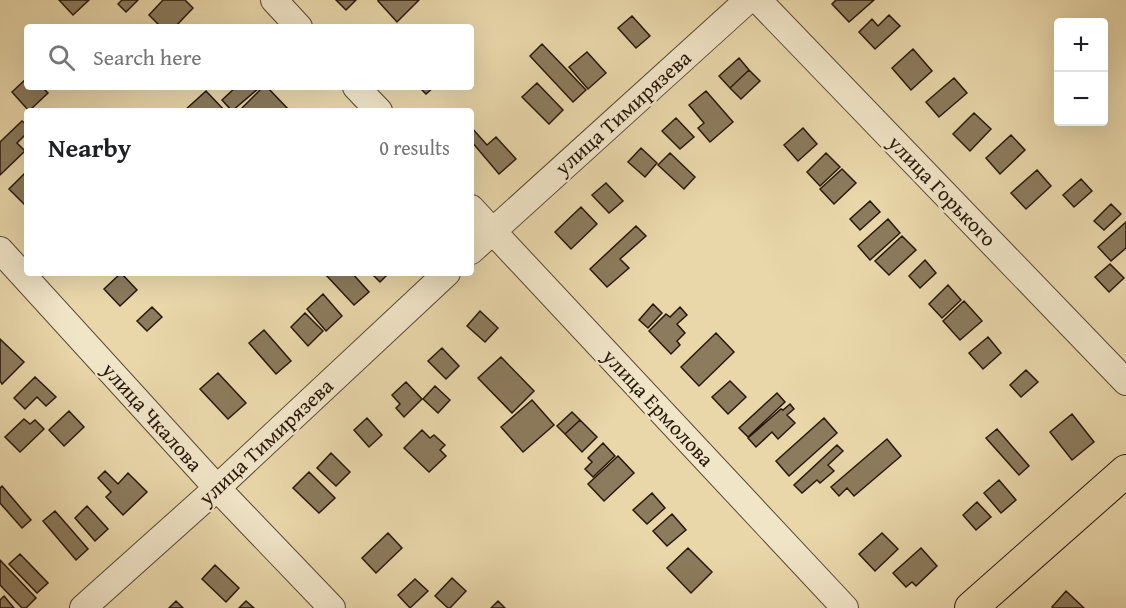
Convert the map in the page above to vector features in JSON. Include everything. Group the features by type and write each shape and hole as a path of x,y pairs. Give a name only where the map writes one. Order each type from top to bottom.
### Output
{"main road":[{"path":"971,608 1126,471"}],"street":[{"path":"274,0 297,24"},
{"name":"улица Тимирязева","path":"474,248 748,0"},
{"name":"улица Горького","path":"758,0 1126,382"},
{"path":"359,90 376,108"},
{"name":"улица Ермолова","path":"474,211 845,608"},
{"name":"улица Чкалова","path":"0,250 217,488 332,608"},
{"name":"улица Тимирязева","path":"82,608 217,488 444,276"}],"building":[{"path":"59,0 89,0 73,15"},
{"path":"122,0 138,0 126,12 118,4"},
{"path":"163,0 185,0 193,8 178,24 158,24 149,15"},
{"path":"336,0 356,0 346,10"},
{"path":"378,0 419,0 397,22 378,1"},
{"path":"836,0 874,0 849,22 832,4"},
{"path":"889,15 900,26 875,49 859,32 872,19 878,26"},
{"path":"632,16 650,36 636,48 618,28"},
{"path":"542,44 586,90 573,102 530,56"},
{"path":"913,49 932,71 911,90 892,68"},
{"path":"587,52 606,73 588,89 569,67"},
{"path":"739,58 749,70 730,88 719,76"},
{"path":"749,70 760,81 741,99 730,88"},
{"path":"954,78 967,93 939,117 926,102"},
{"path":"24,81 24,90 45,90 48,93 32,108 26,108 12,92"},
{"path":"537,83 563,110 549,124 522,97"},
{"path":"233,90 256,90 236,108 229,108 222,100"},
{"path":"260,90 270,90 287,108 242,108"},
{"path":"206,91 222,108 187,108"},
{"path":"706,91 733,122 710,142 698,128 704,123 689,105"},
{"path":"974,113 991,129 970,151 953,134"},
{"path":"676,118 694,137 680,149 662,131"},
{"path":"22,121 24,123 24,136 17,143 24,152 0,175 0,142"},
{"path":"803,128 817,144 798,161 784,145"},
{"path":"474,130 487,145 496,137 516,159 499,174 474,145"},
{"path":"1011,135 1025,150 1000,174 986,158"},
{"path":"641,148 657,163 645,177 628,162"},
{"path":"670,153 695,177 684,189 658,165"},
{"path":"826,153 840,167 820,186 807,172"},
{"path":"842,169 856,183 834,204 820,189"},
{"path":"1037,170 1051,186 1026,209 1011,193"},
{"path":"24,174 24,204 9,189"},
{"path":"1081,179 1092,191 1074,207 1063,195"},
{"path":"606,183 623,201 609,213 592,195"},
{"path":"870,201 880,212 860,230 850,219"},
{"path":"1111,204 1121,214 1104,230 1094,221"},
{"path":"581,207 597,224 571,249 555,232"},
{"path":"888,219 900,233 870,260 858,246"},
{"path":"1126,222 1126,248 1111,261 1098,247"},
{"path":"636,226 646,236 620,259 629,268 607,287 590,269"},
{"path":"902,236 916,250 889,275 875,261"},
{"path":"925,260 936,273 920,288 909,276"},
{"path":"1110,264 1124,278 1109,292 1095,277"},
{"path":"118,276 124,276 137,290 120,306 104,289"},
{"path":"327,276 355,276 369,292 354,305"},
{"path":"374,276 386,276 380,282"},
{"path":"948,285 961,300 942,318 929,304"},
{"path":"323,294 342,316 326,331 307,309"},
{"path":"964,301 982,321 960,340 943,321"},
{"path":"653,304 662,313 648,328 639,320"},
{"path":"152,307 162,317 147,331 137,321"},
{"path":"680,307 687,315 677,324 685,333 677,341 680,345 671,354 649,331 666,314 670,317"},
{"path":"480,311 498,328 485,342 467,326"},
{"path":"305,313 323,331 308,346 291,327"},
{"path":"264,330 291,361 276,374 249,343"},
{"path":"716,333 734,352 699,386 681,367"},
{"path":"988,337 1001,353 983,369 969,353"},
{"path":"0,339 24,362 2,384 0,381"},
{"path":"442,348 459,366 446,379 428,361"},
{"path":"501,357 534,391 512,413 478,378"},
{"path":"1026,370 1038,382 1021,397 1010,385"},
{"path":"218,373 246,403 228,419 200,389"},
{"path":"35,377 56,397 46,406 37,397 25,409 14,398"},
{"path":"730,381 746,397 728,414 712,397"},
{"path":"406,382 422,399 404,417 396,408 400,404 392,395"},
{"path":"435,386 450,400 438,413 423,399"},
{"path":"777,393 785,402 748,437 739,428"},
{"path":"532,400 554,425 523,452 501,427"},
{"path":"790,404 794,409 787,415 795,423 778,439 772,432 756,447 748,438"},
{"path":"69,411 84,427 64,446 49,430"},
{"path":"572,412 580,420 565,434 557,426"},
{"path":"1072,414 1094,442 1072,460 1050,432"},
{"path":"367,418 382,435 369,447 354,430"},
{"path":"824,418 837,433 789,476 776,461"},
{"path":"24,419 30,424 35,420 44,429 20,452 5,437"},
{"path":"580,420 597,437 582,452 565,434"},
{"path":"997,429 1029,466 1019,475 986,438"},
{"path":"422,430 430,438 434,435 445,445 440,450 446,456 429,472 404,448"},
{"path":"887,439 901,456 854,496 847,488 839,496 831,487"},
{"path":"603,443 615,456 593,477 585,469 592,462 588,458"},
{"path":"837,445 843,451 828,465 834,471 820,483 817,480 802,493 794,485"},
{"path":"331,453 350,472 336,486 317,468"},
{"path":"618,456 634,473 604,501 588,484"},
{"path":"105,471 118,484 128,473 147,492 123,515 106,497 111,492 98,478"},
{"path":"309,472 335,498 319,513 293,488"},
{"path":"999,480 1016,500 1001,513 984,493"},
{"path":"2,486 31,520 22,528 0,503"},
{"path":"652,493 665,508 647,524 633,510"},
{"path":"977,502 991,517 976,530 963,515"},
{"path":"87,506 108,529 95,541 75,518"},
{"path":"55,511 88,549 76,560 43,521"},
{"path":"672,514 686,530 667,546 653,531"},
{"path":"388,533 402,548 376,573 362,558"},
{"path":"882,533 898,549 875,571 859,554"},
{"path":"688,548 712,572 691,593 667,568"},
{"path":"921,548 937,566 916,586 912,582 906,587 893,573"},
{"path":"20,554 48,583 37,593 9,564"},
{"path":"0,560 36,598 26,608 22,608 0,585"},
{"path":"215,565 239,588 226,602 202,579"},
{"path":"452,578 466,591 448,608 435,596"},
{"path":"415,579 428,591 410,608 398,595"},
{"path":"1066,591 1084,608 1053,608"},
{"path":"4,596 14,608 0,608 0,600"},
{"path":"176,601 183,608 169,608"},
{"path":"246,601 254,608 239,608"},
{"path":"498,601 505,608 491,608"}]}
